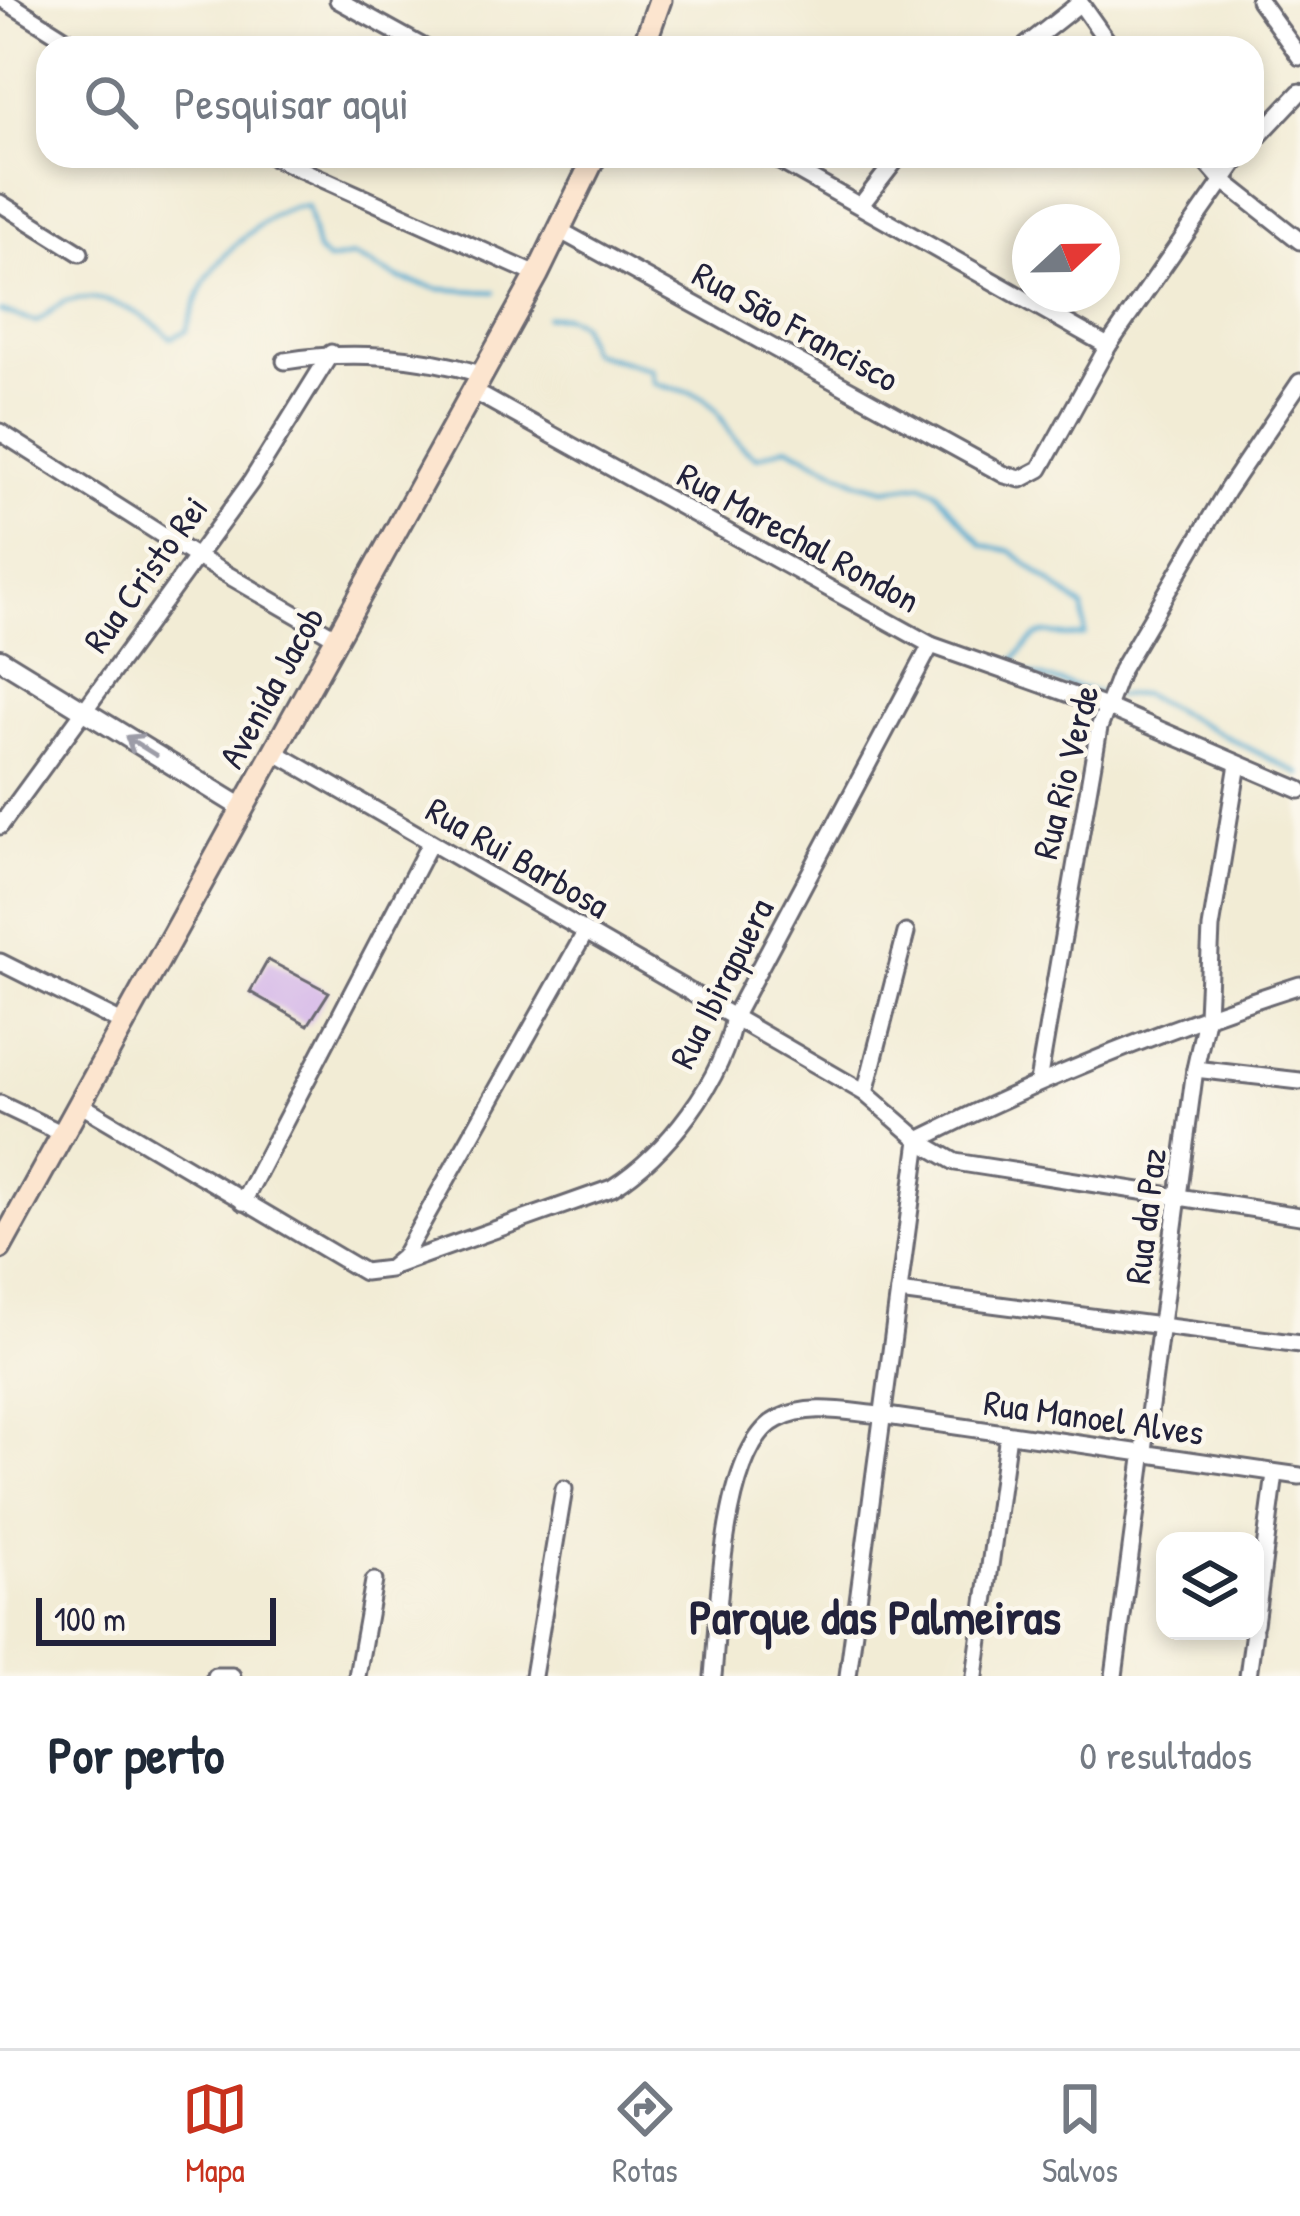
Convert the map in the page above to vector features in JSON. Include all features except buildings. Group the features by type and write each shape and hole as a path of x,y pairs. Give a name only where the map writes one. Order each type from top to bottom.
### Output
{"main road":[{"path":"648,36 659,0"},
{"name":"Avenida Jacob","path":"1,1245 120,1022 537,275 589,168"}],"street":[{"path":"4,0 61,36"},
{"path":"338,0 403,36"},
{"path":"1259,0 1292,35 1300,57"},
{"path":"1038,36 1079,2 1103,36"},
{"path":"1264,130 1300,92"},
{"path":"298,168 537,275"},
{"path":"793,168 1108,346 1229,168"},
{"path":"861,205 890,168"},
{"path":"1211,168 1300,241"},
{"path":"0,203 80,253"},
{"name":"Rua São Francisco","path":"559,230 1005,475 1021,478 1040,469 1108,346"},
{"name":"Rua Marechal Rondon","path":"285,361 331,353 429,361 477,382 931,645 1109,708 1300,790"},
{"name":"Rua Cristo Rei","path":"0,826 274,448 331,353"},
{"name":"Rua Rio Verde","path":"1038,1082 1086,785 1109,708 1132,650 1227,490 1300,382"},
{"path":"0,432 195,556 337,638"},
{"name":"Rua Ibirapuera","path":"243,1202 364,1272 592,1196 643,1169 729,1046 734,1016 931,645"},
{"path":"0,658 241,807"},
{"name":"Rua Rui Barbosa","path":"272,751 865,1094 920,1140 956,1162 1300,1216"},
{"name":"Rua da Paz","path":"1114,1676 1195,1070 1207,1015 1211,928 1238,764"},
{"path":"78,1103 243,1202 429,845"},
{"path":"396,1264 585,933"},
{"path":"865,1094 906,933"},
{"path":"0,962 120,1022"},
{"path":"848,1676 920,1140 1038,1082 1207,1015 1300,985"},
{"path":"1195,1070 1300,1081"},
{"path":"0,1104 62,1133"},
{"path":"898,1292 1300,1344"},
{"name":"Rua Manoel Alves","path":"712,1676 732,1507 753,1443 781,1417 806,1410 880,1415 1300,1477"},
{"path":"975,1676 983,1585 1008,1434"},
{"path":"1264,1555 1275,1474"},
{"path":"533,1676 564,1489"},
{"path":"357,1676 374,1581"},
{"path":"1248,1676 1252,1640"},
{"path":"215,1676 232,1676"}],"waterway":[{"path":"0,311 36,322 63,302 95,299 137,313 171,338 186,331 208,277 238,243 280,213 307,206 317,251 328,261 353,256 400,279 439,289 495,292"},
{"path":"546,317 564,316 580,323 590,352 651,369 654,383 703,398 738,442 757,457 787,446 859,482 886,489 922,484 936,491 983,545 1011,551 1083,608 1085,635 1042,634 1014,660 1016,668"},
{"path":"1024,672 1105,695"},
{"path":"1116,696 1142,694 1300,774"}],"district":[{"name":"Parque das Palmeiras","path":"875,1617"}]}
